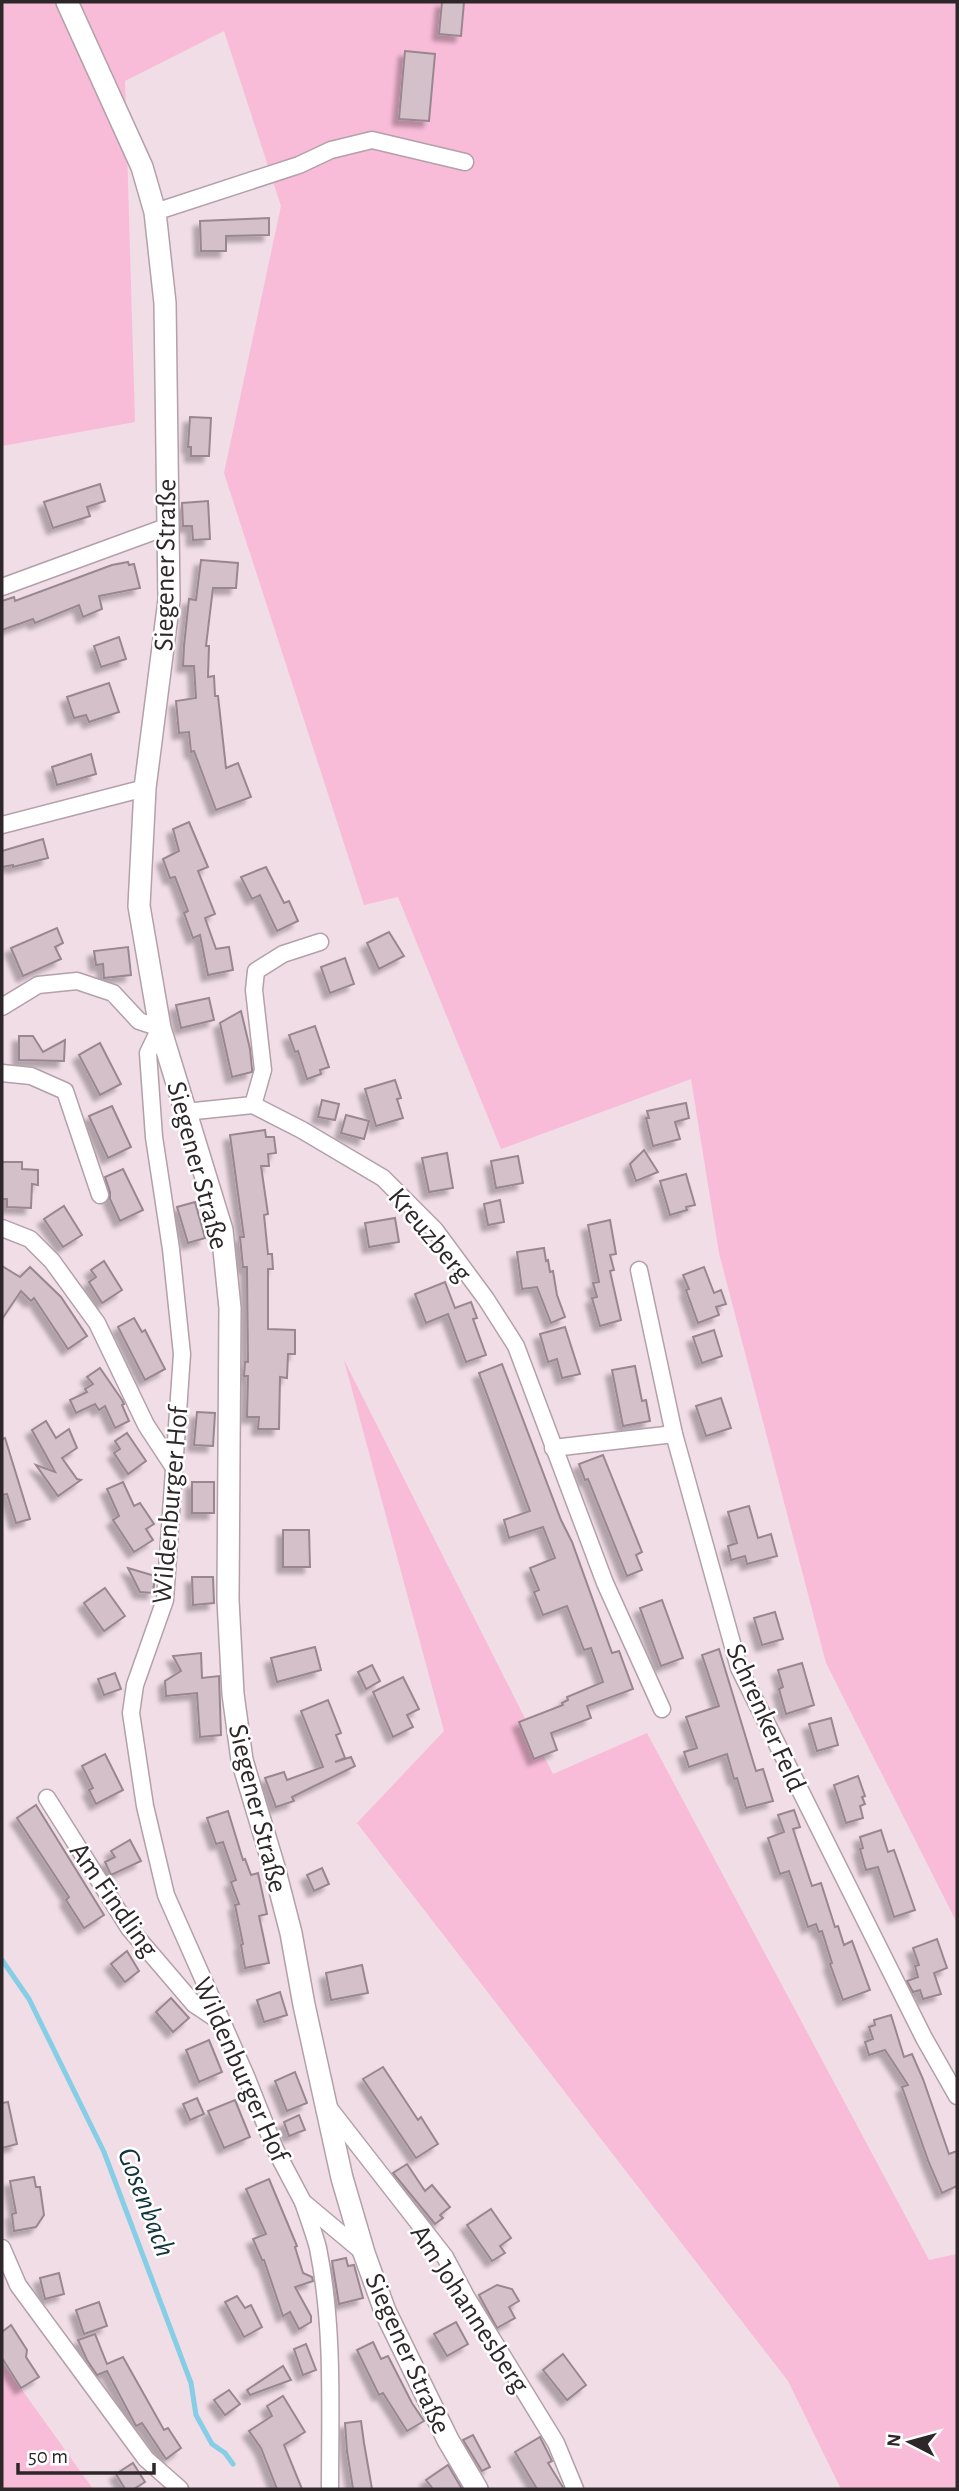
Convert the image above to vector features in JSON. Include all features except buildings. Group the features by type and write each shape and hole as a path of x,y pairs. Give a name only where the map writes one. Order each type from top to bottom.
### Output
{"main road":[{"name":"Siegener Straße","path":"67,2 142,167 155,212 165,303 169,600 145,788 139,906 160,1028 222,1230 228,1295 228,1600 233,1694 242,1760 291,1933 342,2178 364,2253 385,2311 448,2441 477,2489"}],"street":[{"path":"155,212 299,165 331,150 372,140 465,162"},
{"path":"2,587 166,527"},
{"path":"2,825 145,788"},
{"path":"185,1112 253,1105 263,1070 254,990 256,971 283,954 320,942"},
{"path":"2,1007 38,985 77,981 113,993 139,1021 160,1028"},
{"name":"Wildenburger Hof","path":"160,1028 148,1053 154,1137 171,1249 182,1354 164,1600 135,1685 131,1713 145,1806 166,1895 246,2076 275,2149 303,2202 318,2247 330,2375 330,2489"},
{"path":"2,1073 31,1076 65,1091 100,1195"},
{"name":"Kreuzberg","path":"253,1105 302,1130 383,1178 435,1230 486,1300 516,1346 605,1583 662,1709"},
{"path":"2,1228 30,1239 52,1261 90,1313 146,1425 173,1466"},
{"name":"Schrenker Feld","path":"639,1270 654,1351 674,1434 739,1668 924,2038 957,2096"},
{"path":"553,1448 674,1434"},
{"name":"Am Findling","path":"47,1798 129,1928 194,2004 221,2022"},
{"name":"Am Johannesberg","path":"325,2103 445,2257 467,2298 556,2443 575,2489"},
{"name":"Wildenburger Hof","path":"303,2202 364,2253"},
{"path":"2,2248 19,2285 146,2459 180,2489"}],"shaded area":[{"path":"2,2 957,2 957,1923 826,1663 719,1253 691,1079 501,1149 398,897 364,905 224,473 281,206 224,31 125,81 135,422 2,446"},
{"path":"344,1360 553,1774 647,1733 929,2260 957,2254 957,2489 841,2489 788,2381 357,1823 444,1731"},
{"path":"2,2362 93,2489 2,2489"}],"waterway":[{"name":"Gosenbach","path":"2,1960 29,1999 104,2152 191,2383 196,2415 212,2444 225,2453 233,2464"}]}
